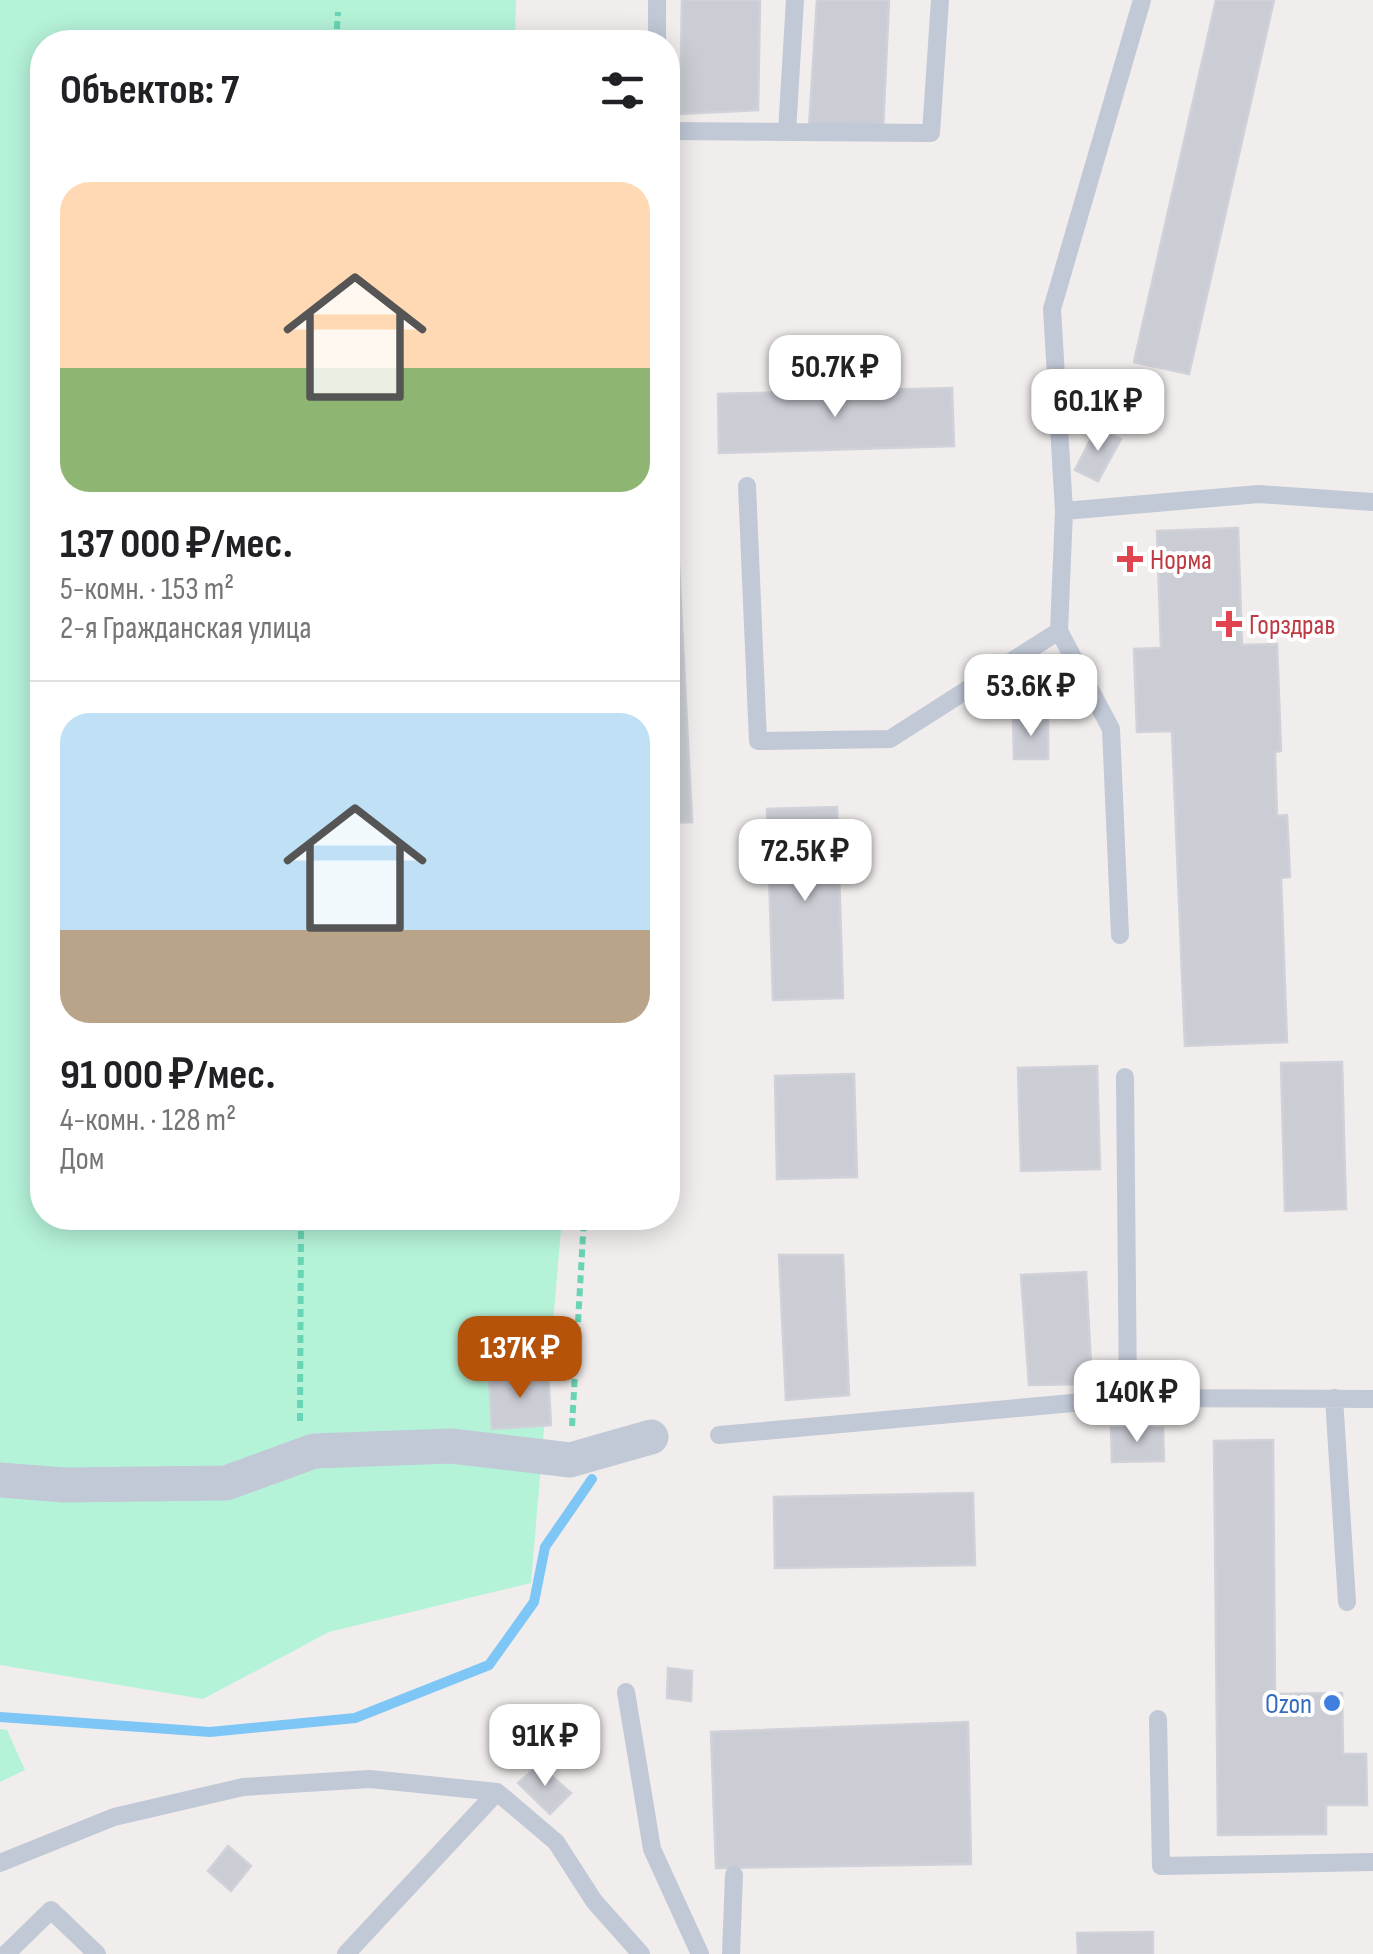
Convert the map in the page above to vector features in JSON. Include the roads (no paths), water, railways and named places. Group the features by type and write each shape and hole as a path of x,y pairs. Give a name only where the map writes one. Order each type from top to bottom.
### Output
{"street":[{"path":"0,1480 64,1485 226,1483 314,1452 452,1446 570,1460 651,1438"}],"lane":[{"path":"657,0 657,30"},
{"path":"787,132 795,0"},
{"path":"680,131 931,132 940,0"},
{"path":"1120,935 1111,729 1059,632 1064,511 1052,309 1142,0"},
{"path":"747,486 758,741 890,739 1059,632"},
{"path":"1064,511 1260,494 1373,502"},
{"path":"1126,1077 1128,1398"},
{"path":"718,1435 1128,1398 1373,1398"},
{"path":"1334,1398 1347,1602"},
{"path":"626,1692 652,1850 700,1954"},
{"path":"1158,1720 1161,1866 1373,1862"},
{"path":"0,1863 114,1817 243,1786 370,1779 497,1792 556,1842 594,1901 641,1954"},
{"path":"346,1954 497,1792"},
{"path":"731,1954 734,1875"},
{"path":"6,1954 51,1910 97,1954"}],"waterway":[{"path":"0,1717 210,1732 355,1718 489,1665 534,1602 545,1547 592,1479"}],"place":[{"name":"Норма","path":"1130,559"},
{"name":"Горздрав","path":"1229,624"},
{"name":"Ozon","path":"1332,1703"}]}
